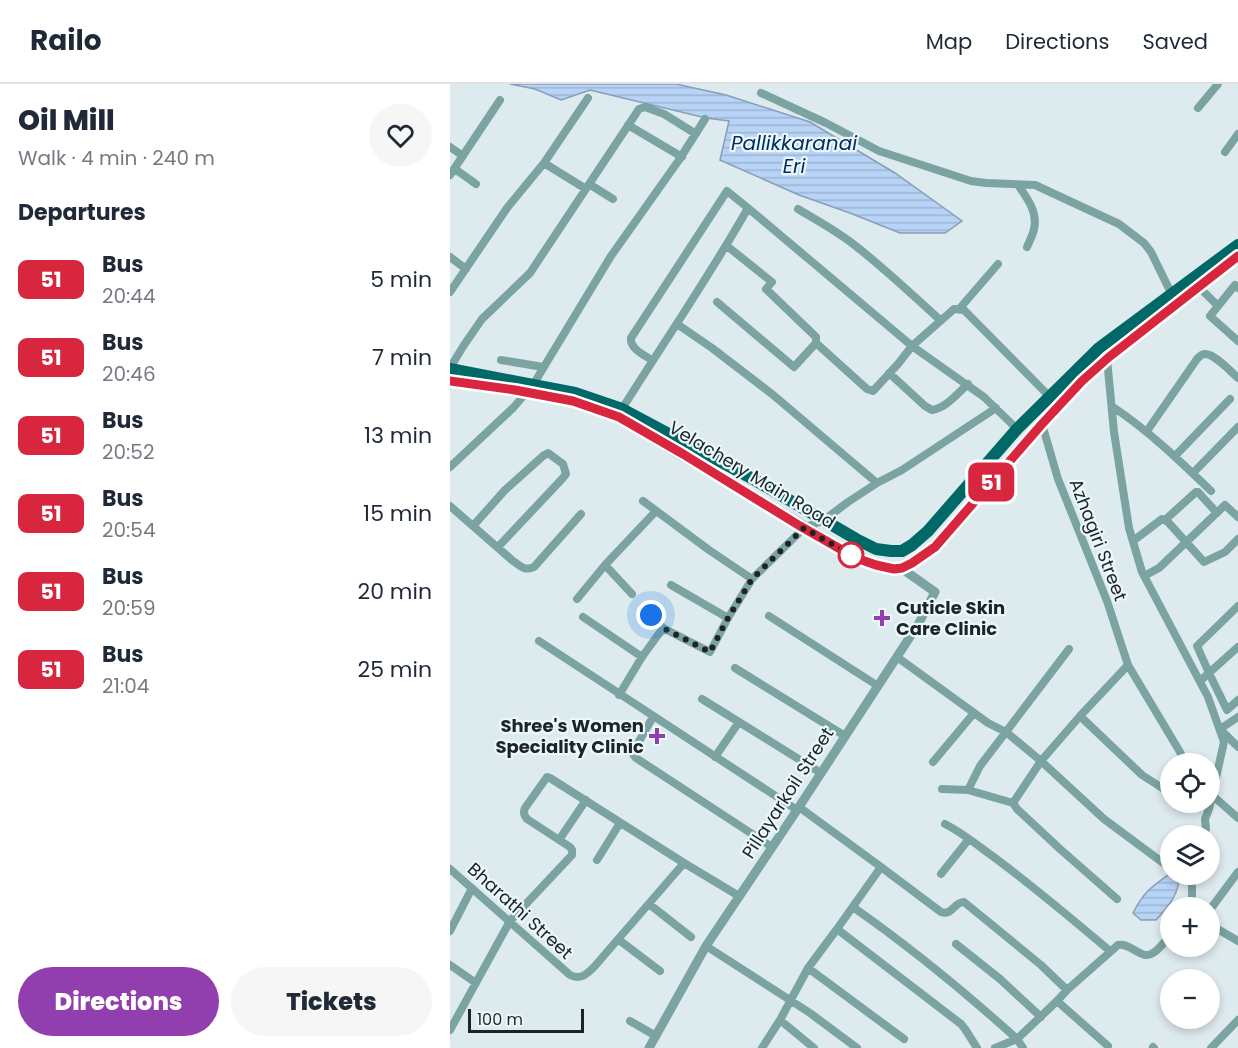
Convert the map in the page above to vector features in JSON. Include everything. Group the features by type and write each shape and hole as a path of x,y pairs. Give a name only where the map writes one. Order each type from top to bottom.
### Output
{"main road":[{"name":"Velachery Main Road","path":"450,381 576,393 622,409 755,480 876,549 902,551 928,531 1017,429 1099,348 1238,245"},
{"path":"902,568 935,547 1082,381 1238,256"},
{"name":"Velachery Main Road","path":"450,368 529,388 619,417 856,558 894,569 902,568"}],"street":[{"path":"1198,108 1218,84"},
{"path":"761,93 879,151 971,181 1035,185 1052,195 1109,219 1144,243 1151,252 1172,295"},
{"path":"450,292 507,208 544,163 588,98"},
{"path":"476,184 453,172 500,100"},
{"path":"450,368 482,319 530,273 639,109 645,107 664,114 696,134"},
{"path":"450,467 513,408 529,388 611,256 705,119"},
{"path":"628,125 681,157"},
{"path":"1225,152 1238,134"},
{"path":"450,147 463,156"},
{"path":"544,163 613,199"},
{"path":"1018,185 1033,211 1035,229 1027,247"},
{"path":"652,360 633,347 631,338 727,191 912,346 968,384 1017,429"},
{"path":"622,409 727,246 748,208"},
{"path":"798,209 856,246 940,320"},
{"path":"717,302 794,367 816,343 816,337 766,289 772,282 727,246"},
{"path":"450,256 466,269"},
{"path":"816,343 867,389 873,391 912,346 940,320 954,309 960,308 998,264"},
{"path":"1238,288 1235,285 1209,316 1238,341"},
{"path":"1199,287 1218,305"},
{"path":"960,308 1050,397"},
{"path":"677,324 772,394 877,483"},
{"path":"1147,431 1202,355 1207,354 1218,360 1238,378"},
{"path":"1107,359 1114,432 1129,528 1144,576 1200,681 1216,717 1224,742 1220,760"},
{"path":"501,360 543,367"},
{"path":"889,373 932,410"},
{"path":"921,413 945,406 968,384"},
{"path":"1175,456 1230,399"},
{"path":"1113,407 1147,431 1211,491"},
{"path":"651,615 663,628 710,652 752,579 804,528 824,520 877,483 903,470 996,408"},
{"name":"Azhagiri Street","path":"1042,424 1058,479 1107,601 1128,665 1181,753"},
{"path":"1193,473 1238,427"},
{"path":"473,526 505,490 543,456 548,453 563,464 566,474 498,547"},
{"path":"1133,541 1162,519 1165,520 1194,492 1198,492 1217,513"},
{"path":"643,501 752,579"},
{"path":"1144,576 1159,568 1225,505 1238,517"},
{"path":"450,506 528,570 534,567 581,514"},
{"path":"577,599 605,565 656,511"},
{"path":"1165,520 1204,562 1225,552 1238,539"},
{"path":"605,565 632,594"},
{"name":"Pillayarkoil Street","path":"649,1048 706,946 919,623 935,592 902,568"},
{"path":"671,585 728,618"},
{"path":"1227,710 1197,646 1238,606"},
{"path":"769,616 878,686"},
{"path":"583,617 642,657"},
{"path":"619,695 663,628"},
{"path":"539,641 798,809 941,912 948,913 958,903 964,902 1067,990"},
{"path":"1200,681 1238,647"},
{"path":"968,790 980,766 1069,649"},
{"path":"897,657 988,723 1006,732 1104,819 1160,861"},
{"path":"1013,803 1041,761 1128,665"},
{"path":"735,668 845,736"},
{"path":"702,699 821,773"},
{"path":"1216,717 1238,700"},
{"path":"933,762 974,713"},
{"path":"1080,716 1142,775 1160,787"},
{"path":"653,717 634,750 633,754 636,758 772,847"},
{"path":"1220,729 1238,717"},
{"path":"715,757 739,722"},
{"path":"1220,729 1238,747"},
{"path":"450,1030 510,921 572,855 570,847 525,816 525,808 545,779 549,777 739,897"},
{"path":"942,789 968,790 1013,803 1060,849 1117,899"},
{"path":"559,840 586,800"},
{"path":"1220,802 1238,818"},
{"path":"597,860 620,822"},
{"path":"945,824 954,828 1051,901 1110,951"},
{"path":"941,874 969,839"},
{"path":"660,971 619,940 684,863"},
{"path":"762,1048 808,968 881,867"},
{"name":"Bharathi Street","path":"450,869 576,978 588,973 619,940"},
{"path":"1219,897 1238,872"},
{"path":"450,931 472,888"},
{"path":"649,904 692,938"},
{"path":"853,907 895,936 993,1017 1017,1039 1023,1048"},
{"path":"837,929 961,1024 978,1048"},
{"path":"1220,930 1238,941"},
{"path":"956,944 1000,979 1041,1017"},
{"path":"995,1048 1017,1039 1067,990 1118,945 1123,944 1144,955 1151,954 1160,945"},
{"path":"706,946 791,1000 857,1048"},
{"path":"450,965 476,983"},
{"path":"808,968 904,1039"},
{"path":"1057,1001 1108,1046"},
{"path":"780,1020 814,1048"},
{"path":"1211,1048 1238,1020"},
{"path":"630,1021 656,1036"}],"water":[{"name":"Pallikkaranai Eri","path":"510,84 676,84 726,95 810,122 895,173 962,221 945,233 900,233 799,195 720,160 729,121 706,118 590,90 561,100 535,89"},
{"path":"1160,881 1160,885 1178,885 1173,897 1160,897 1160,915 1156,920 1141,920 1133,913 1147,891"}],"bus line":[{"name":"51","path":"450,381 573,401 619,417 856,558 894,569 902,568 935,547 1082,381 1109,357 1238,256"}],"place":[{"name":"Cuticle Skin Care Clinic","path":"882,618"},
{"name":"Shree's Women Speciality Clinic","path":"657,736"}],"route":[{"path":"651,615 663,628 710,652 752,579 804,528 851,555"}]}
